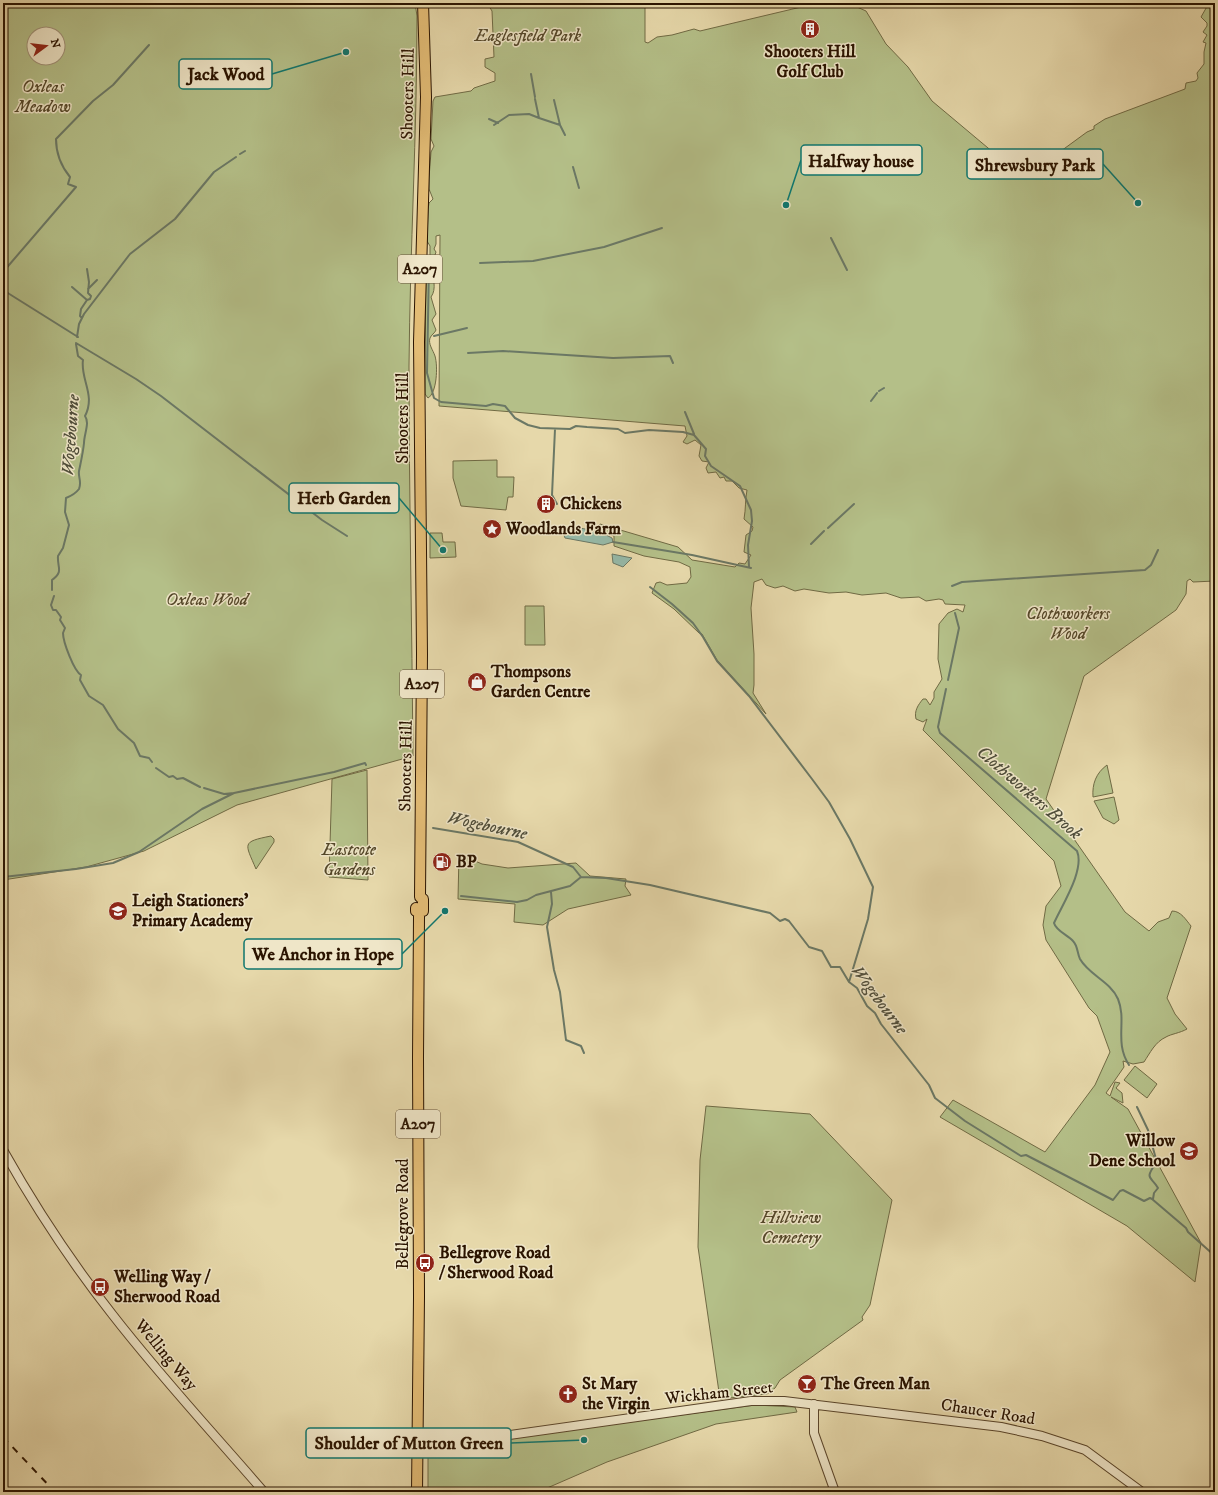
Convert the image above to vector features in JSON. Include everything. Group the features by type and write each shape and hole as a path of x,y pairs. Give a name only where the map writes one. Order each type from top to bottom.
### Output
{"main road":[{"name":"Shooters Hill","path":"421,834 422,654 418,342 426,97 423,3"},
{"name":"Bellegrove Road","path":"417,1492 419,1297 419,912 423,911 423,899 420,897 421,834"}],"street":[{"name":"Welling Way","path":"3,1150 47,1223 112,1314 264,1492"},
{"name":"Wickham Street","path":"417,1448 751,1401 784,1401 814,1404"},
{"path":"814,1404 814,1433 835,1492"},
{"name":"Chaucer Road","path":"814,1404 1001,1427 1042,1436 1085,1450 1142,1492"}],"green space":[{"name":"Oxleas Wood","path":"3,3 415,3 417,16 417,60 409,366 413,756 237,805 144,851 86,867 3,880"},
{"path":"487,3 645,3 645,42 648,43 657,37 672,35 694,29 700,31 818,3 848,3 866,11 886,44 908,67 932,101 1025,179 1026,174 1029,171 1028,165 1035,170 1087,132 1094,129 1094,126 1105,119 1185,89 1186,83 1196,81 1198,78 1197,73 1204,64 1206,43 1203,42 1207,35 1203,32 1207,26 1207,23 1201,17 1209,3 1215,3 1215,581 1193,582 1190,579 1187,581 1186,594 1176,610 1084,676 1046,799 1125,912 1149,931 1158,922 1169,918 1172,911 1181,914 1191,926 1167,998 1175,1014 1187,1029 1162,1039 1153,1048 1144,1062 1133,1064 1123,1061 1124,1067 1106,1093 1110,1096 1115,1082 1120,1083 1116,1088 1122,1093 1123,1103 1111,1097 1128,1109 1201,1243 1195,1282 1127,1226 940,1117 953,1100 1045,1152 1095,1085 1110,1052 1097,1016 1089,1008 1046,940 1043,925 1046,906 1061,886 1054,861 923,730 927,719 923,722 916,719 917,708 923,699 926,699 930,705 934,698 934,692 942,679 938,659 939,624 948,613 957,609 963,612 965,605 945,604 943,600 939,599 926,601 919,597 901,598 886,593 862,595 846,592 829,593 804,589 795,591 783,586 775,588 766,585 762,579 754,582 751,608 754,654 753,693 766,714 717,660 702,634 699,633 674,609 652,593 656,583 660,582 667,585 687,583 691,577 690,567 679,562 644,556 614,546 614,536 597,529 600,524 678,547 692,560 735,567 739,563 745,564 751,555 744,552 746,535 752,531 753,527 744,519 747,490 739,488 732,481 726,481 724,477 720,478 716,472 708,473 706,468 709,462 702,461 699,456 701,445 695,440 687,444 683,442 687,436 685,426 439,406 440,235 436,236 436,244 434,249 436,252 434,258 437,262 436,265 431,268 434,290 431,297 436,314 432,320 436,330 431,337 430,342 436,360 436,379 431,395 428,398 425,394 426,264 430,255 430,246 427,241 428,210 429,203 433,199 429,189 429,178 431,152 434,146 431,139 433,101 435,97 471,91 474,88 495,81 495,73 485,67 485,59 494,57 492,11"},
{"path":"497,460 497,477 514,477 513,497 508,497 506,510 461,506 453,478 453,461"},
{"path":"430,533 442,533 443,542 455,542 456,557 430,558"},
{"path":"525,606 544,606 545,645 525,645"},
{"path":"1107,765 1113,793 1093,797 1093,788 1097,775"},
{"name":"Eastcote Gardens","path":"367,770 368,880 329,877 332,779"},
{"path":"1114,797 1119,820 1114,824 1103,818 1094,801"},
{"path":"271,836 274,839 274,842 256,869 249,854 248,845 254,840"},
{"path":"459,854 482,864 508,868 576,863 590,876 626,879 625,886 631,895 568,909 543,925 514,922 515,904 458,899"},
{"path":"1135,1066 1157,1084 1147,1098 1124,1080"},
{"name":"Hillview Cemetery","path":"706,1106 810,1114 892,1200 870,1305 862,1317 863,1320 780,1380 775,1388 767,1394 720,1399 698,1247 700,1160"},
{"path":"755,1405 795,1407 797,1412 716,1424 607,1462 538,1492 428,1492 428,1449"}],"shaded area":[{"path":"566,527 596,531 612,538 613,542 603,545 565,538 562,530"},
{"path":"612,554 632,558 623,567 613,563"}],"waterway":[{"path":"3,272 76,187 68,184 70,177 60,159 56,139 93,101 113,85 149,45"},
{"path":"531,74 535,97"},
{"path":"535,99 539,118 560,125"},
{"path":"554,100 560,125 565,135"},
{"path":"494,125 509,115 529,114 539,118"},
{"path":"489,119 498,123"},
{"name":"Wogebourne","path":"240,154 245,151"},
{"name":"Wogebourne","path":"77,337 79,324 84,314 130,254 175,219 214,172 236,157"},
{"path":"573,167 579,188"},
{"path":"480,263 533,261 604,247 662,228"},
{"path":"831,238 847,270"},
{"path":"429,265 427,373 434,398 441,402 486,406 493,404 505,406 515,418 528,425 540,428 570,429 576,426 618,429 625,433 649,430 683,432 694,435 706,449 705,456 711,466 740,486 751,510 752,521 748,545 749,567"},
{"path":"82,318 80,316 81,309 91,296 88,293 89,282 87,269"},
{"path":"88,289 97,280"},
{"path":"72,287 87,300"},
{"path":"3,290 78,337"},
{"path":"434,336 467,328"},
{"path":"76,343 161,396 322,520 347,536"},
{"name":"Wogebourne","path":"52,590 52,580 59,572 58,556 63,548 69,525 65,512 66,498 76,492 80,486 79,471 87,425 85,416 89,401 83,360 78,356 76,344"},
{"path":"468,353 503,351 613,358 670,356 673,363"},
{"path":"879,391 884,388"},
{"path":"871,401 877,393"},
{"path":"685,412 694,434"},
{"path":"555,429 552,495 557,504"},
{"path":"828,528 854,504"},
{"path":"811,544 824,531"},
{"path":"613,542 692,555 751,568"},
{"name":"Clothworkers Brook","path":"952,586 962,582 1145,570 1151,565 1158,550"},
{"path":"650,587 693,623 717,661 749,696 829,802 850,839 873,887 868,919 849,982"},
{"name":"Wogebourne","path":"54,596 51,605 53,610 56,610 61,617 60,620 65,628 63,637 67,649 75,668 81,675 80,680 89,696 103,705 118,729 134,743 140,756 149,758 152,762"},
{"name":"Clothworkers Brook","path":"948,680 959,628 955,613"},
{"name":"Clothworkers Brook","path":"946,689 938,727 940,733 1077,851 1079,859 1078,868 1072,887 1054,923 1060,931 1075,943 1080,959 1084,965 1115,993 1120,1007 1122,1048 1129,1065"},
{"name":"Wogebourne","path":"204,788 224,794 234,793 334,772 365,763 366,765"},
{"name":"Wogebourne","path":"156,768 169,777 173,776 177,779 183,778 200,787"},
{"path":"3,877 76,869 113,863 139,852 202,809 234,793"},
{"name":"Wogebourne","path":"433,828 518,842 573,867 581,877 606,878 650,885 770,913 780,921 785,919 789,921 809,947 822,951 831,967 840,967 849,982 857,988 867,1006 875,1013 881,1024 929,1085 935,1098 965,1121 1021,1156 1026,1155 1113,1200 1120,1191 1123,1190 1144,1201 1150,1198 1152,1199 1186,1228 1188,1232 1215,1256"},
{"path":"461,896 517,902 527,900 536,895 570,886 581,877"},
{"path":"551,892 552,904 547,927 554,970 560,992 566,1040 581,1046 584,1053"},
{"name":"Clothworkers Brook","path":"1137,1107 1148,1130 1156,1159 1156,1163 1150,1172 1150,1177 1158,1188 1154,1193 1153,1199"}],"railway":[{"path":"3,1437 55,1492"}],"place":[{"name":"Shooters Hill Golf Club","path":"810,29"},
{"name":"Jack Wood","path":"346,52"},
{"name":"Shrewsbury Park","path":"1138,203"},
{"name":"Halfway house","path":"786,205"},
{"name":"Chickens","path":"546,504"},
{"name":"Woodlands Farm","path":"492,529"},
{"name":"Herb Garden","path":"443,550"},
{"name":"Thompsons Garden Centre","path":"477,682"},
{"name":"BP","path":"442,862"},
{"name":"Leigh Stationers' Primary Academy","path":"118,911"},
{"name":"We Anchor in Hope","path":"445,911"},
{"name":"Willow Dene School","path":"1189,1151"},
{"name":"Bellegrove Road / Sherwood Road","path":"425,1263"},
{"name":"Welling Way / Sherwood Road","path":"100,1287"},
{"name":"The Green Man","path":"807,1384"},
{"name":"St Mary the Virgin","path":"568,1394"},
{"name":"Shoulder of Mutton Green","path":"584,1440"}],"park label":[{"name":"Eaglesfield Park","path":"528,36"},
{"name":"Oxleas Meadow","path":"43,97"},
{"name":"Clothworkers Wood","path":"1068,624"}]}
